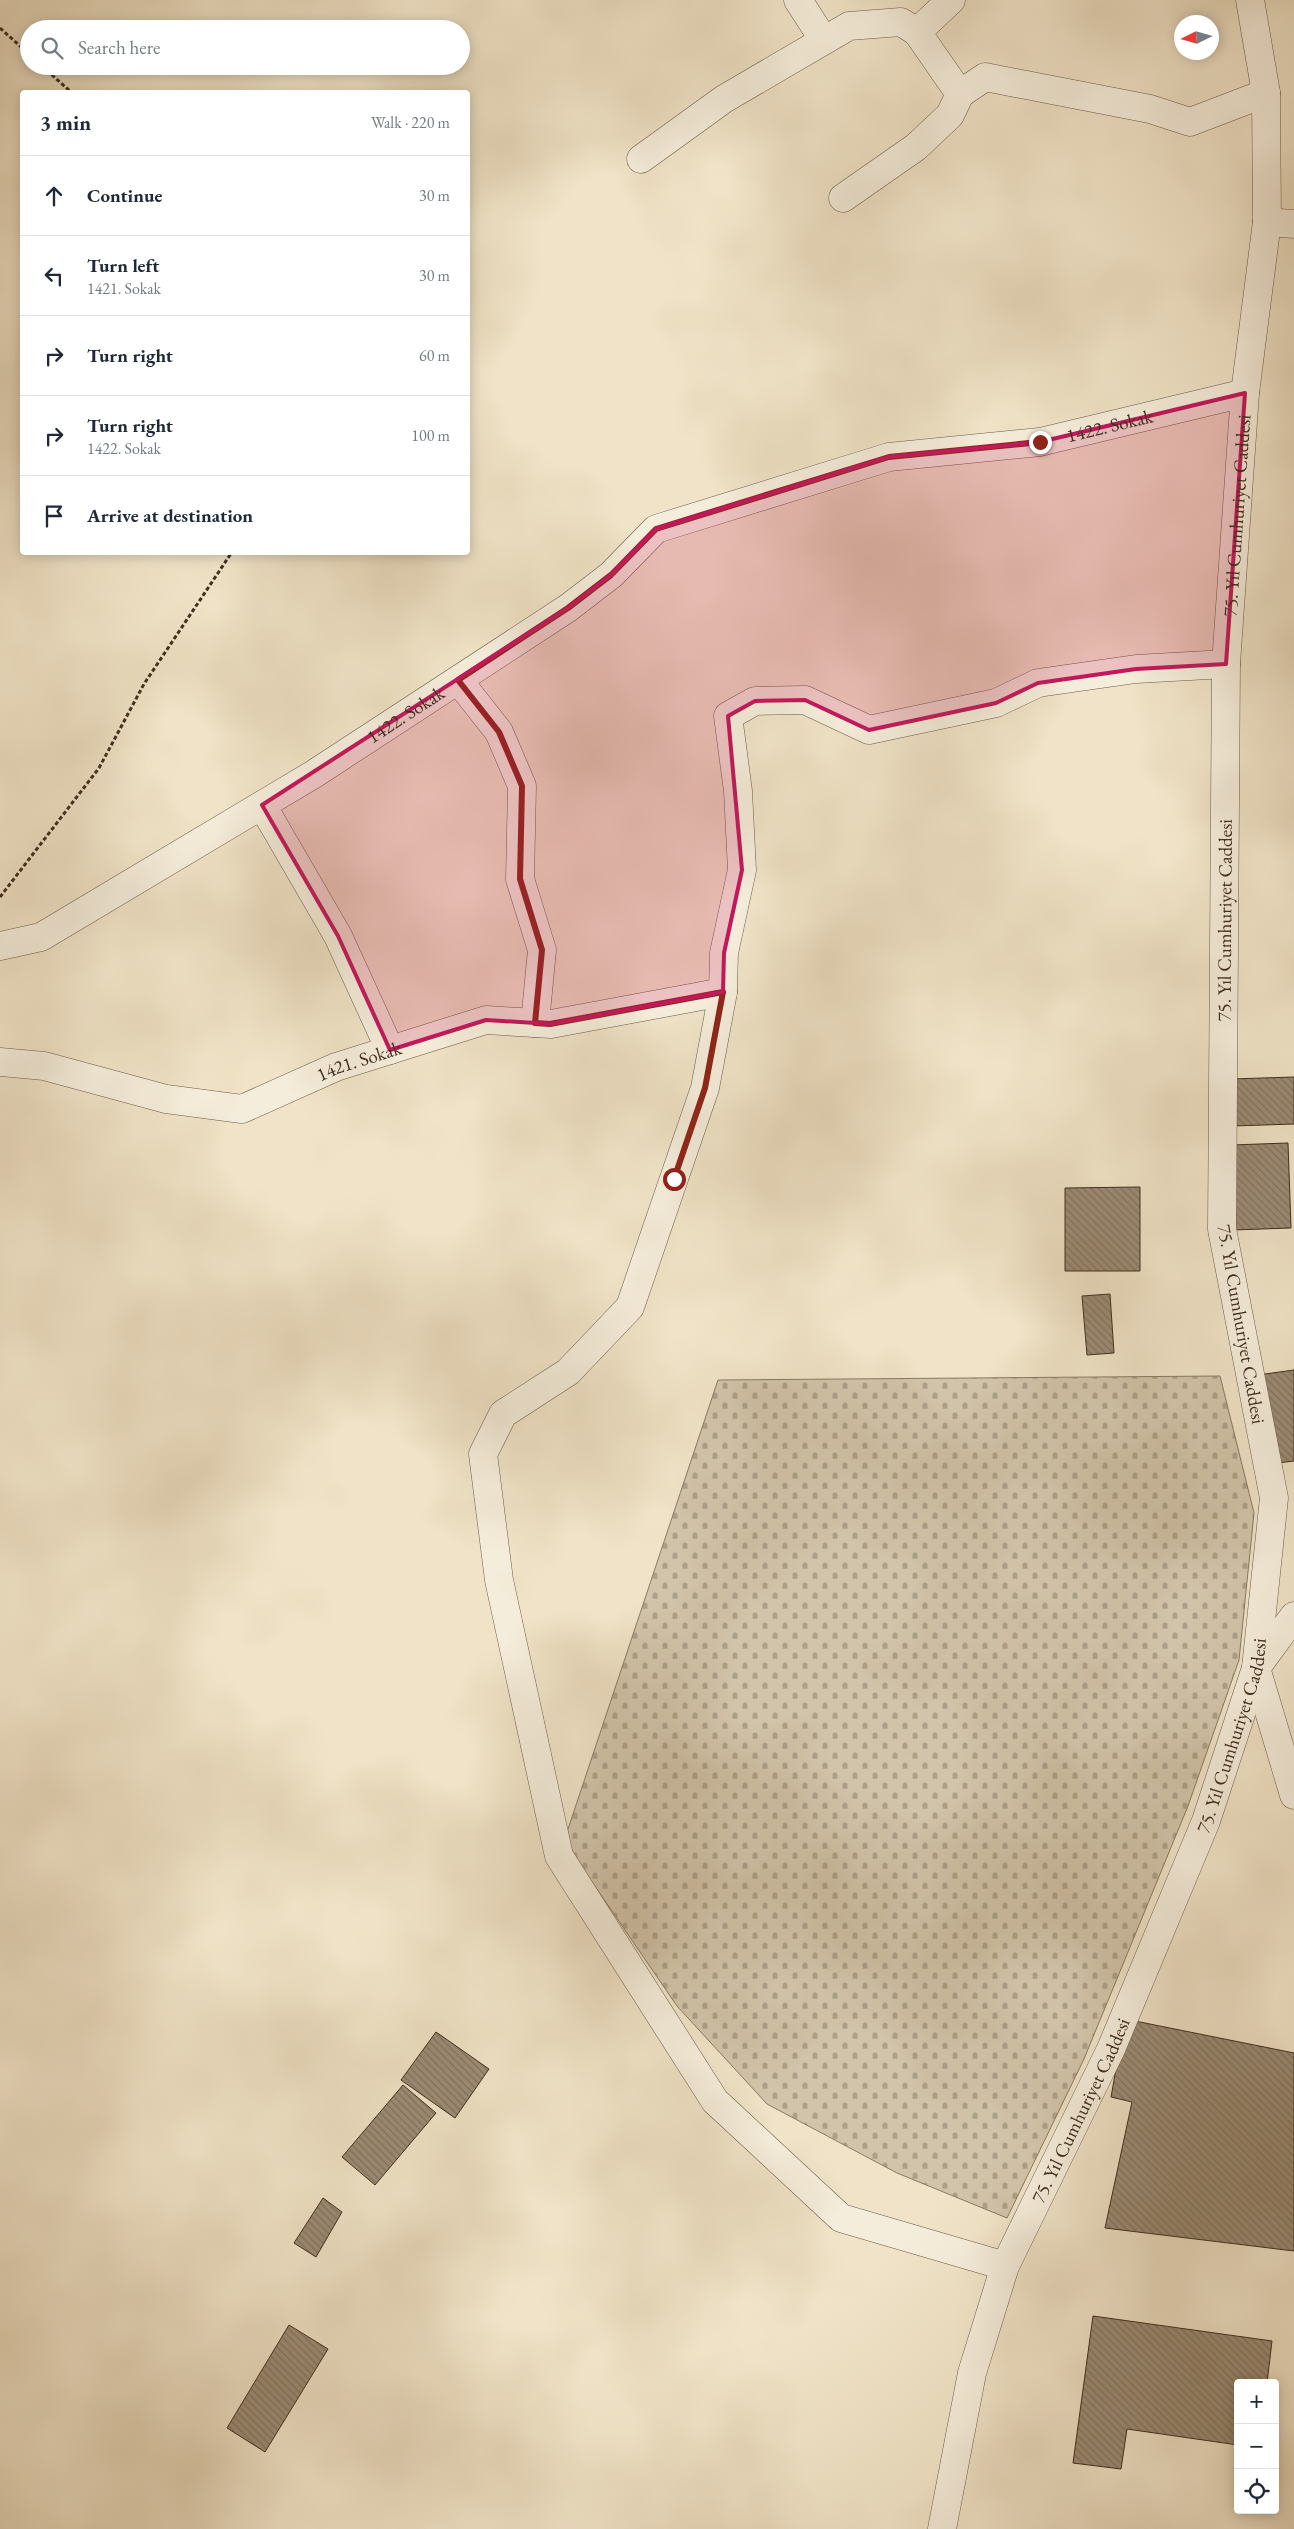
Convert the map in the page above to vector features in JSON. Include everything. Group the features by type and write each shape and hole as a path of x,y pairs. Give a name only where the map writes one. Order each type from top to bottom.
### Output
{"street":[{"path":"798,0 823,39"},
{"path":"917,32 951,0"},
{"name":"75. Yıl Cumhuriyet Caddesi","path":"942,2529 972,2373 1005,2266 1111,2049 1206,1821 1256,1668 1284,1497 1222,1229 1226,664 1245,393 1267,222 1266,93 1250,0"},
{"path":"641,159 724,99 823,39 849,26 901,22 917,32 960,94"},
{"path":"843,198 916,147 950,115 960,94 985,77 1150,109 1190,122 1266,93"},
{"path":"1267,222 1294,224"},
{"name":"1422. Sokak","path":"0,946 41,937 262,805 568,608 611,575 656,529 889,457 1040,442 1245,393"},
{"path":"1005,2266 841,2218 715,2101 559,1856 499,1580 483,1454 503,1414 568,1372 630,1308 705,1088 723,992 724,953 742,870 738,791 728,716 755,701 804,700 869,730 996,703 1038,683 1136,669 1226,664"},
{"path":"458,680 499,732 522,786 520,879 542,950 535,1023"},
{"path":"262,805 338,936 390,1050"},
{"name":"1421. Sokak","path":"0,1062 44,1066 166,1099 242,1109 336,1067 486,1020 550,1024 723,992"},
{"path":"1294,1616 1256,1668 1294,1795"}],"path":[{"path":"0,28 20,46"},
{"path":"52,75 69,90"},
{"path":"0,897 99,768 144,684 230,555"}],"highlighted area":[{"path":"1245,393 1226,664 1136,669 1038,683 996,703 869,730 805,700 755,701 728,716 742,870 724,953 723,992 551,1024 486,1020 390,1050 338,936 262,805 568,608 611,575 656,529 889,457 1040,442"}],"green space":[{"path":"1220,1376 1254,1513 1239,1660 1188,1806 1084,2059 1007,2218 897,2173 767,2104 677,2006 564,1841 718,1380"}],"building":[{"path":"1294,1077 1294,1124 1233,1126 1231,1079"},
{"path":"1288,1143 1291,1228 1233,1230 1231,1145"},
{"path":"1140,1187 1140,1271 1065,1271 1065,1188"},
{"path":"1110,1294 1114,1353 1087,1355 1082,1296"},
{"path":"1294,1370 1294,1461 1269,1464 1258,1375"},
{"path":"1125,2019 1294,2053 1294,2251 1105,2228 1132,2102 1111,2097"},
{"path":"436,2032 489,2069 455,2118 401,2080"},
{"path":"403,2085 436,2113 375,2185 342,2157"},
{"path":"323,2198 342,2212 316,2257 294,2243"},
{"path":"1093,2316 1272,2341 1267,2379 1234,2379 1234,2444 1127,2429 1121,2469 1073,2463"},
{"path":"289,2325 328,2349 265,2452 227,2428"}],"route":[{"path":"674,1179 705,1088 723,992 550,1024 535,1023 542,950 520,879 522,786 499,732 458,680 568,608 611,575 656,529 889,457 1040,442"}]}
